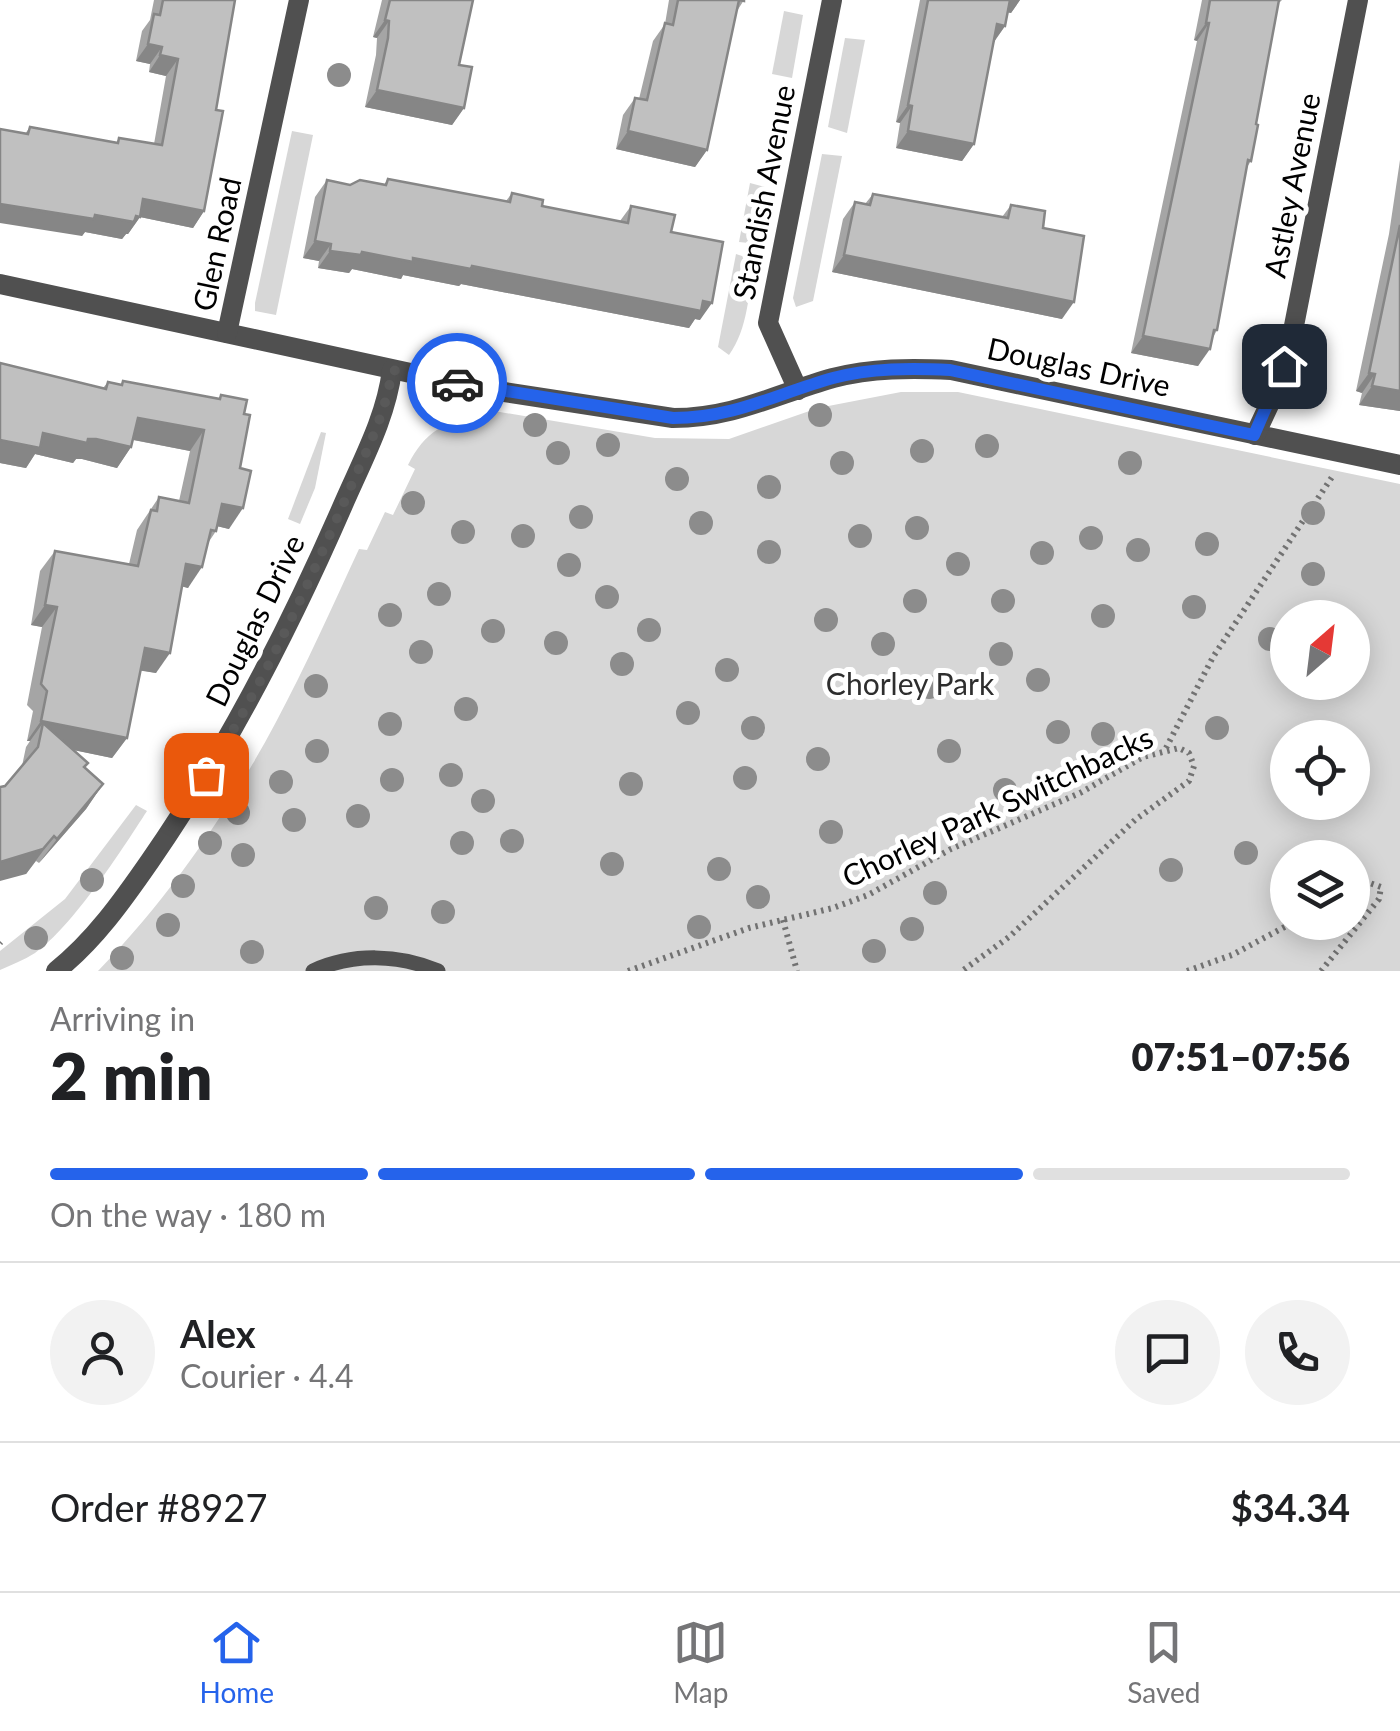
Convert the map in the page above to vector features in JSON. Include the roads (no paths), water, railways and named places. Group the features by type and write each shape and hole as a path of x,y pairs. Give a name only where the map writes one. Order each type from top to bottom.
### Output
{"street":[{"name":"Glen Road","path":"0,284 227,333 299,0"},
{"name":"Standish Avenue","path":"798,390 768,323 832,0"},
{"name":"Astley Avenue","path":"1254,435 1276,390 1291,341 1358,0"},
{"name":"Douglas Drive","path":"227,333 484,389 673,418 729,414 865,372 950,370 1400,465"},
{"name":"Douglas Drive","path":"56,971 124,898 224,747 330,534 388,400 392,370"}],"lane":[{"path":"314,971 361,957 411,962 438,971"}],"park label":[{"name":"Chorley Park","path":"910,683"}]}
